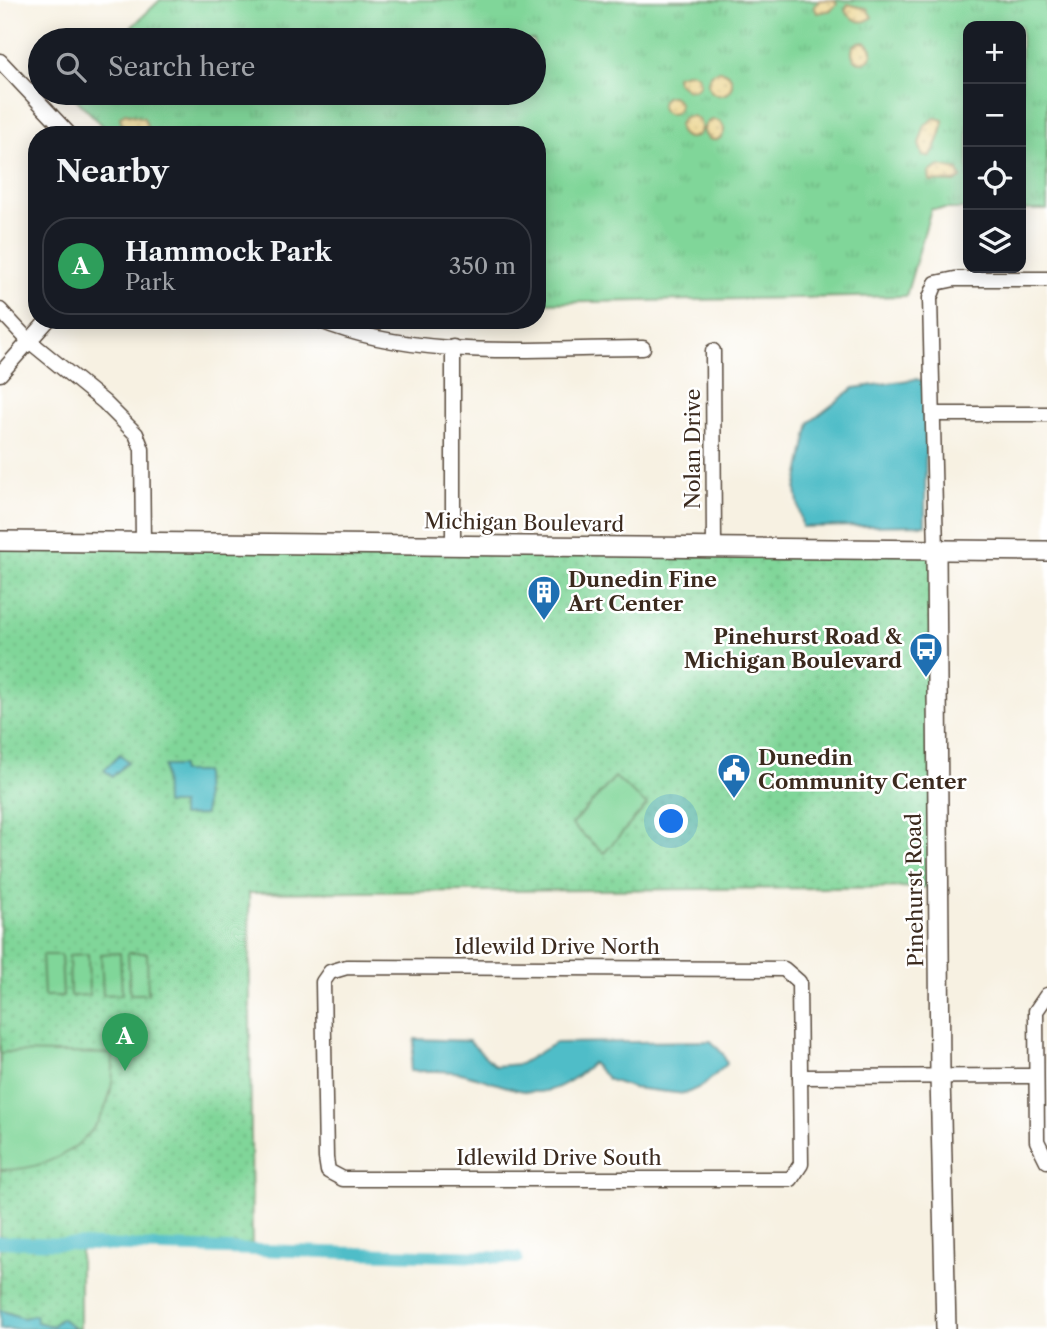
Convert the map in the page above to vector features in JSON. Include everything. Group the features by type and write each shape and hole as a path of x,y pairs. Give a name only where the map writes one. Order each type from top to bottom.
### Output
{"street":[{"path":"0,61 28,91"},
{"path":"42,105 61,126"},
{"name":"Pinehurst Road","path":"946,1329 930,298 936,283 955,279 1047,279"},
{"path":"0,310 28,340 104,402 136,434 142,449 143,542"},
{"path":"0,374 39,329"},
{"path":"347,329 369,336 453,347 643,348"},
{"path":"453,347 453,545"},
{"name":"Nolan Drive","path":"713,351 714,548"},
{"path":"933,414 1047,414"},
{"name":"Michigan Boulevard","path":"0,541 1047,551"},
{"name":"Idlewild Drive North","path":"328,1171 323,982 330,972 347,967 784,969 799,982 800,1077"},
{"path":"1047,995 1036,1011 1037,1141 1047,1161"},
{"path":"800,1077 1036,1076"},
{"name":"Idlewild Drive South","path":"328,1171 344,1179 791,1179 801,1164 800,1077"}],"green space":[{"path":"160,0 1047,0 1047,210 1026,210 1026,21 963,21 963,209 931,209 906,296 546,303 546,126 103,126 82,105 546,105 546,28 131,28"},
{"path":"0,545 936,551 938,887 249,893 252,1253 80,1249 80,1329 0,1329"},
{"path":"615,777 647,805 604,853 572,825"},
{"path":"120,953 122,994 103,995 101,954"},
{"path":"128,953 147,953 148,994 130,994"},
{"path":"88,954 89,995 70,996 69,955"},
{"path":"42,955 61,955 63,996 44,996"},
{"path":"5,1052 112,1054 112,1079 108,1102 98,1122 84,1139 47,1162 0,1170 0,1055"}],"sand":[{"path":"820,0 834,0 837,4 831,10 817,13 814,6"},
{"path":"848,4 867,9 872,17 865,21 854,19 845,11"},
{"path":"862,42 869,45 872,52 869,59 862,62 855,59 852,52 855,45"},
{"path":"720,71 728,75 732,83 728,91 720,95 712,91 708,83 712,75"},
{"path":"691,72 698,76 700,84 696,89 688,90 677,82 676,76"},
{"path":"670,96 676,99 679,105 676,111 670,114 664,111 661,105 664,99"},
{"path":"125,113 144,118 147,126 124,126 120,117"},
{"path":"686,116 694,116 701,123 701,131 694,138 686,138 679,131 679,123"},
{"path":"935,118 943,120 941,133 930,156 923,156 919,144 925,125"},
{"path":"714,120 721,123 724,130 721,137 714,140 707,137 704,130 707,123"},
{"path":"940,166 958,170 961,178 955,182 930,181 929,172"}],"water":[{"path":"916,379 926,382 925,525 802,527 796,490 810,422 854,388"},
{"path":"120,754 128,762 112,777 104,770"},
{"path":"164,766 181,766 181,772 204,772 205,815 181,816 181,804 165,804"},
{"path":"415,1039 469,1041 495,1066 520,1064 555,1043 711,1041 723,1054 727,1064 704,1085 685,1094 633,1088 609,1080 592,1063 560,1087 531,1092 459,1072 410,1071"},
{"path":"0,1310 23,1318 35,1315 37,1322 52,1326 61,1318 76,1329 0,1329"}],"waterway":[{"path":"0,1242 517,1258"}],"place":[{"name":"Dunedin Fine Art Center","path":"544,622"},
{"name":"Pinehurst Road & Michigan Boulevard","path":"926,679"},
{"name":"Dunedin Community Center","path":"734,800"},
{"name":"Hammock Park","path":"125,1071"}]}
